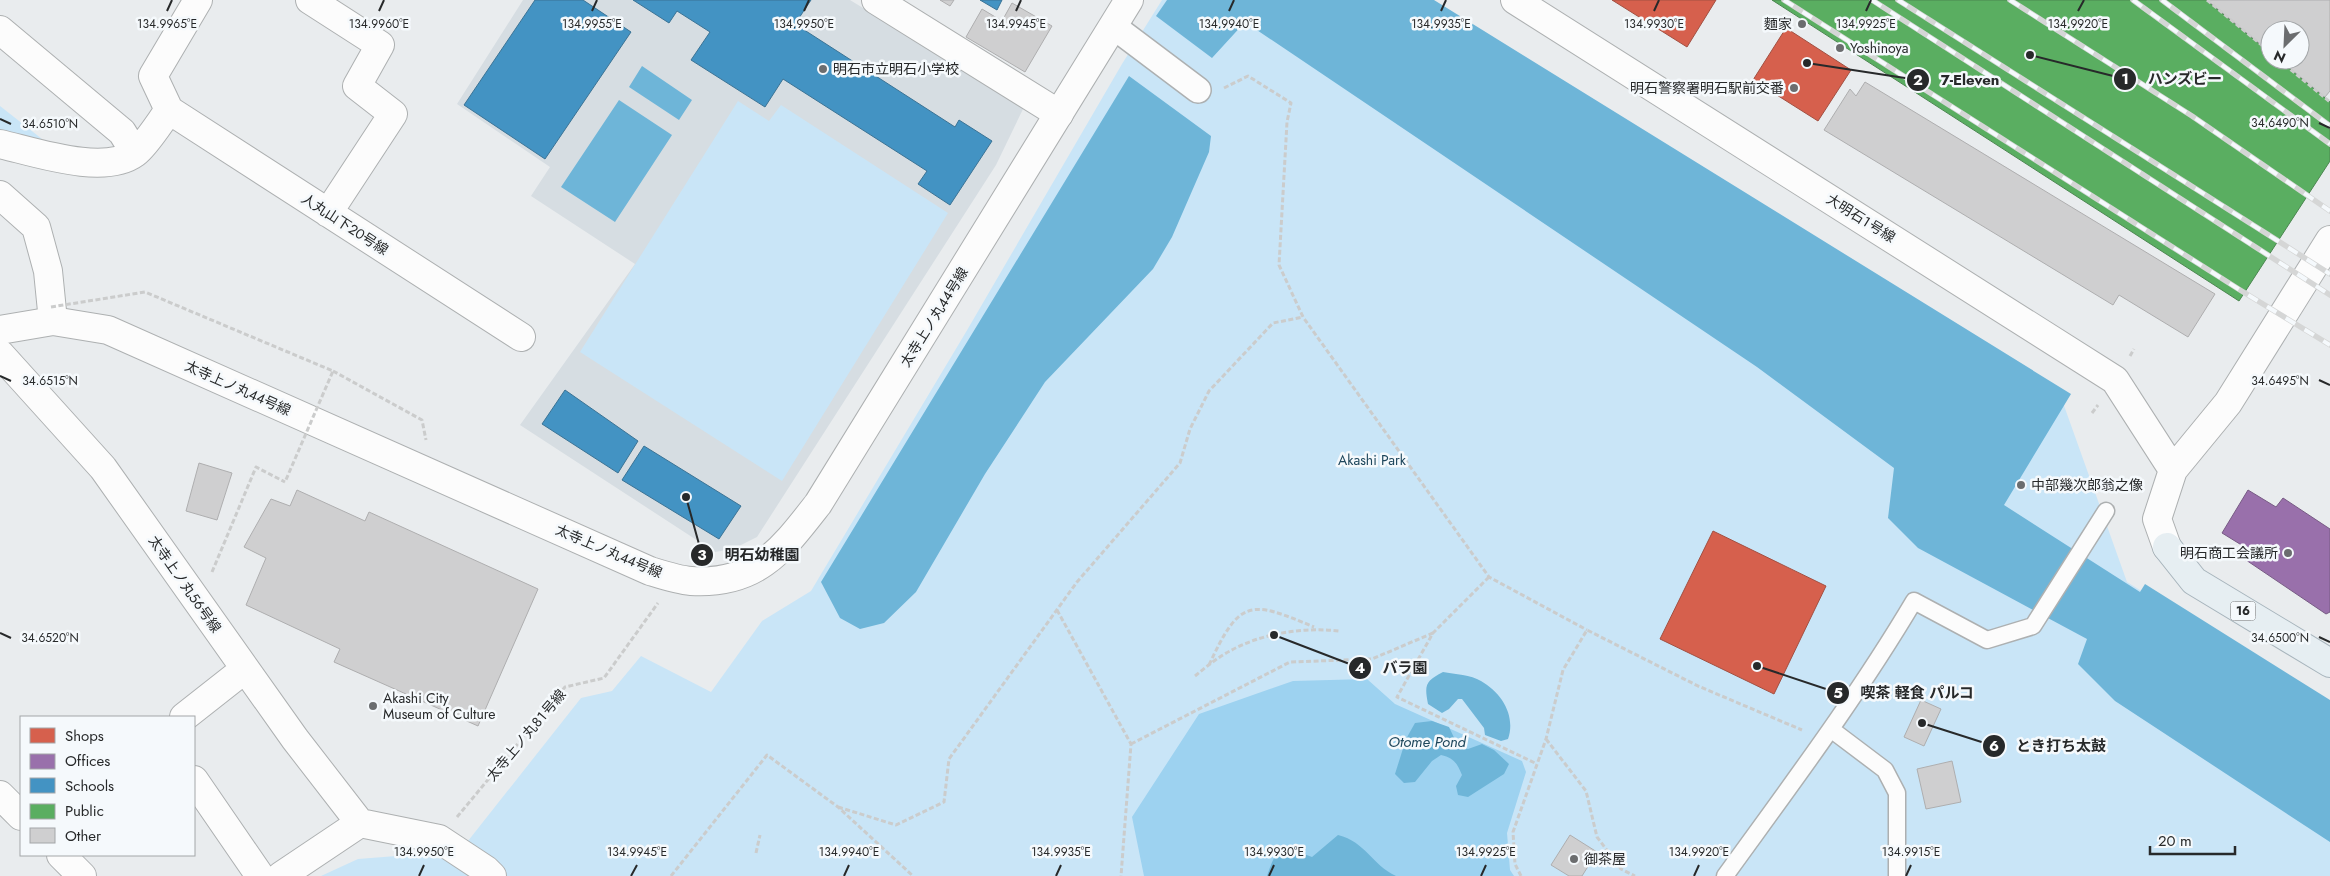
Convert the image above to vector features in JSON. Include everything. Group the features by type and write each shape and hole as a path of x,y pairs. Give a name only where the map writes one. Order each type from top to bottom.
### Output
{"main road":[{"name":"16","path":"2167,547 2194,581 2330,663"}],"street":[{"path":"0,144 64,159 108,164 135,153 169,110 153,76 198,0"},
{"path":"310,0 380,45 357,86 393,114 328,213"},
{"path":"876,0 1060,114"},
{"name":"太寺上ノ丸４４号線","path":"0,330 52,314 108,330 650,571 691,581 724,578 754,570 784,548 818,504 1060,114 1123,34 1129,0"},
{"name":"大明石１号線","path":"1515,0 2115,380 2172,470"},
{"path":"0,30 122,132 135,153"},
{"path":"1123,34 1198,90"},
{"name":"人丸山下２０号線","path":"169,110 521,338"},
{"path":"0,195 36,227 48,271 52,314"},
{"path":"2167,547 2157,519 2172,470 2228,403 2330,240"},
{"name":"太寺上ノ丸５６号線","path":"0,354 103,468 245,669 360,823"},
{"path":"185,716 245,669"},
{"path":"195,781 260,876"},
{"path":"0,795 20,815"},
{"path":"281,876 360,823 439,839 492,876"},
{"path":"62,856 82,876"}],"lane":[{"path":"1725,876 1828,734 1882,654 1914,601 1987,640 2033,626 2106,511"},
{"path":"1828,734 1885,770 1897,793 1897,876"}],"path":[{"path":"2207,0 2260,44"},
{"path":"2291,70 2330,102"},
{"path":"1198,90 1208,97 1248,76 1291,103 1287,122 1278,265 1303,317 1489,577 1587,630 1698,686 1828,734"},
{"path":"52,314 144,292 333,372 422,420 432,474"},
{"path":"838,807 896,825 944,802 949,758 1078,582 1180,463 1190,429 1209,390 1273,323 1303,317"},
{"path":"199,603 256,466 285,482 333,372"},
{"path":"1489,577 1433,634 1397,696 1536,762"},
{"name":"太寺上ノ丸８１号線","path":"439,839 565,687 604,678 676,578"},
{"path":"1208,666 1223,633 1231,623 1255,608 1272,610 1316,628 1339,631"},
{"path":"1057,610 1131,744 1121,876"},
{"path":"1196,676 1230,650 1272,635 1316,628"},
{"path":"1521,876 1515,864 1513,832 1536,762 1546,739 1563,670 1587,630"},
{"path":"1131,744 1290,662 1372,659 1433,634"},
{"path":"1546,739 1586,791 1597,837 1621,868 1635,876"},
{"path":"671,876 767,755 838,807 913,876"},
{"path":"756,852 760,835"}],"shaded area":[{"path":"523,0 850,0 1024,107 996,165 757,537 733,549 715,552 520,425 635,264 531,196 550,167 457,104"},
{"path":"1367,679 1395,704 1522,761 1526,772 1507,833 1510,870 1514,876 1144,876 1132,817 1199,714 1293,681"}],"green space":[{"name":"Akashi Park","path":"1162,0 1419,0 2062,400 2127,582 2330,708 2330,876 321,876 358,859 409,855 453,860 581,698 612,691 641,656 711,692 762,621 811,591 966,332 1122,64"},
{"path":"738,101 769,121 781,105 948,213 782,481 580,352"},
{"path":"0,106 42,139 0,132"}],"water":[{"path":"1167,0 1434,0 2071,394 2004,505 2140,592 2145,584 2330,700 2330,842 2115,701 2078,664 2087,639 1918,548 1888,518 1894,468 1757,367 1245,22 1212,58 1156,16"},
{"path":"642,66 692,100 679,120 629,87"},
{"path":"1129,76 1211,136 1209,152 1172,237 1153,269 1045,382 985,474 916,592 884,623 860,629 840,618 821,582"},
{"path":"619,100 672,135 615,222 561,187"},
{"path":"1443,672 1477,679 1495,692 1509,714 1510,730 1508,739 1501,741 1485,735 1484,728 1462,699 1458,699 1449,709 1442,713 1428,704 1426,692 1428,684 1433,678"},
{"name":"Otome Pond","path":"1432,721 1449,727 1458,746 1468,749 1482,744 1494,750 1509,764 1504,774 1468,797 1458,795 1456,786 1462,775 1454,762 1441,755 1432,761 1415,782 1404,783 1395,774 1406,739 1415,723"},
{"path":"1338,835 1356,843 1381,866 1396,876 1267,876 1275,857 1282,849 1294,850 1312,857"}],"building: Shops":[{"path":"1612,0 1716,0 1687,47"},
{"path":"1786,28 1851,70 1818,121 1753,80"},
{"path":"1713,531 1826,586 1774,694 1660,639"}],"building: Offices":[{"name":"明石商工会議所","path":"2248,490 2276,507 2283,498 2330,529 2330,612 2326,614 2243,558 2248,549 2222,533"}],"building: Schools":[{"path":"535,0 583,0 631,32 545,159 464,105"},
{"path":"633,0 811,0 795,24 955,127 959,120 992,141 950,205 918,184 927,171 783,79 765,107 691,60 710,32 677,11 669,23"},
{"path":"980,0 1002,0 997,10"},
{"path":"565,390 638,441 618,473 542,424"},
{"path":"644,446 741,506 719,539 622,480"}],"building: Public":[{"path":"1772,0 2206,0 2260,45 2260,70 2291,70 2330,102 2330,161 2239,301"}],"building: Other":[{"path":"940,0 954,0 950,6"},
{"path":"2207,0 2330,0 2330,91 2325,97 2292,70 2310,70 2310,20 2260,20 2260,44"},
{"path":"1012,3 1052,26 1025,72 966,37 982,9 1002,21"},
{"path":"1865,82 2215,294 2188,337 2119,295 2113,305 1824,130 1850,89 1856,96"},
{"path":"199,463 232,473 217,520 186,511"},
{"path":"297,490 365,521 369,512 538,589 478,726 334,662 340,649 246,605 266,558 244,547 271,499 290,506"},
{"path":"1921,700 1941,709 1924,746 1904,737"},
{"path":"1952,761 1961,802 1926,809 1917,769"},
{"name":"御茶屋","path":"1570,835 1597,852 1582,876 1569,876 1551,865"}],"railway":[{"path":"1784,0 2240,290 2330,345"},
{"path":"1872,0 2330,295"},
{"path":"1898,0 2330,274"},
{"path":"2010,0 2192,116 2330,211"},
{"path":"2133,0 2330,144"},
{"path":"2162,0 2330,126"}],"place":[{"name":"麵家","path":"1802,24"},
{"name":"Yoshinoya","path":"1840,48"},
{"name":"ハンズビー","path":"2030,55"},
{"name":"7-Eleven","path":"1807,63"},
{"name":"明石市立明石小学校","path":"823,69"},
{"name":"明石警察署明石駅前交番","path":"1794,88"},
{"name":"中部幾次郎翁之像","path":"2021,485"},
{"name":"明石幼稚園","path":"686,497"},
{"name":"明石商工会議所","path":"2288,553"},
{"name":"バラ園","path":"1274,635"},
{"name":"喫茶 軽食 パルコ","path":"1757,666"},
{"name":"Akashi City Museum of Culture","path":"373,706"},
{"name":"とき打ち太鼓","path":"1922,723"},
{"name":"御茶屋","path":"1574,859"}]}
